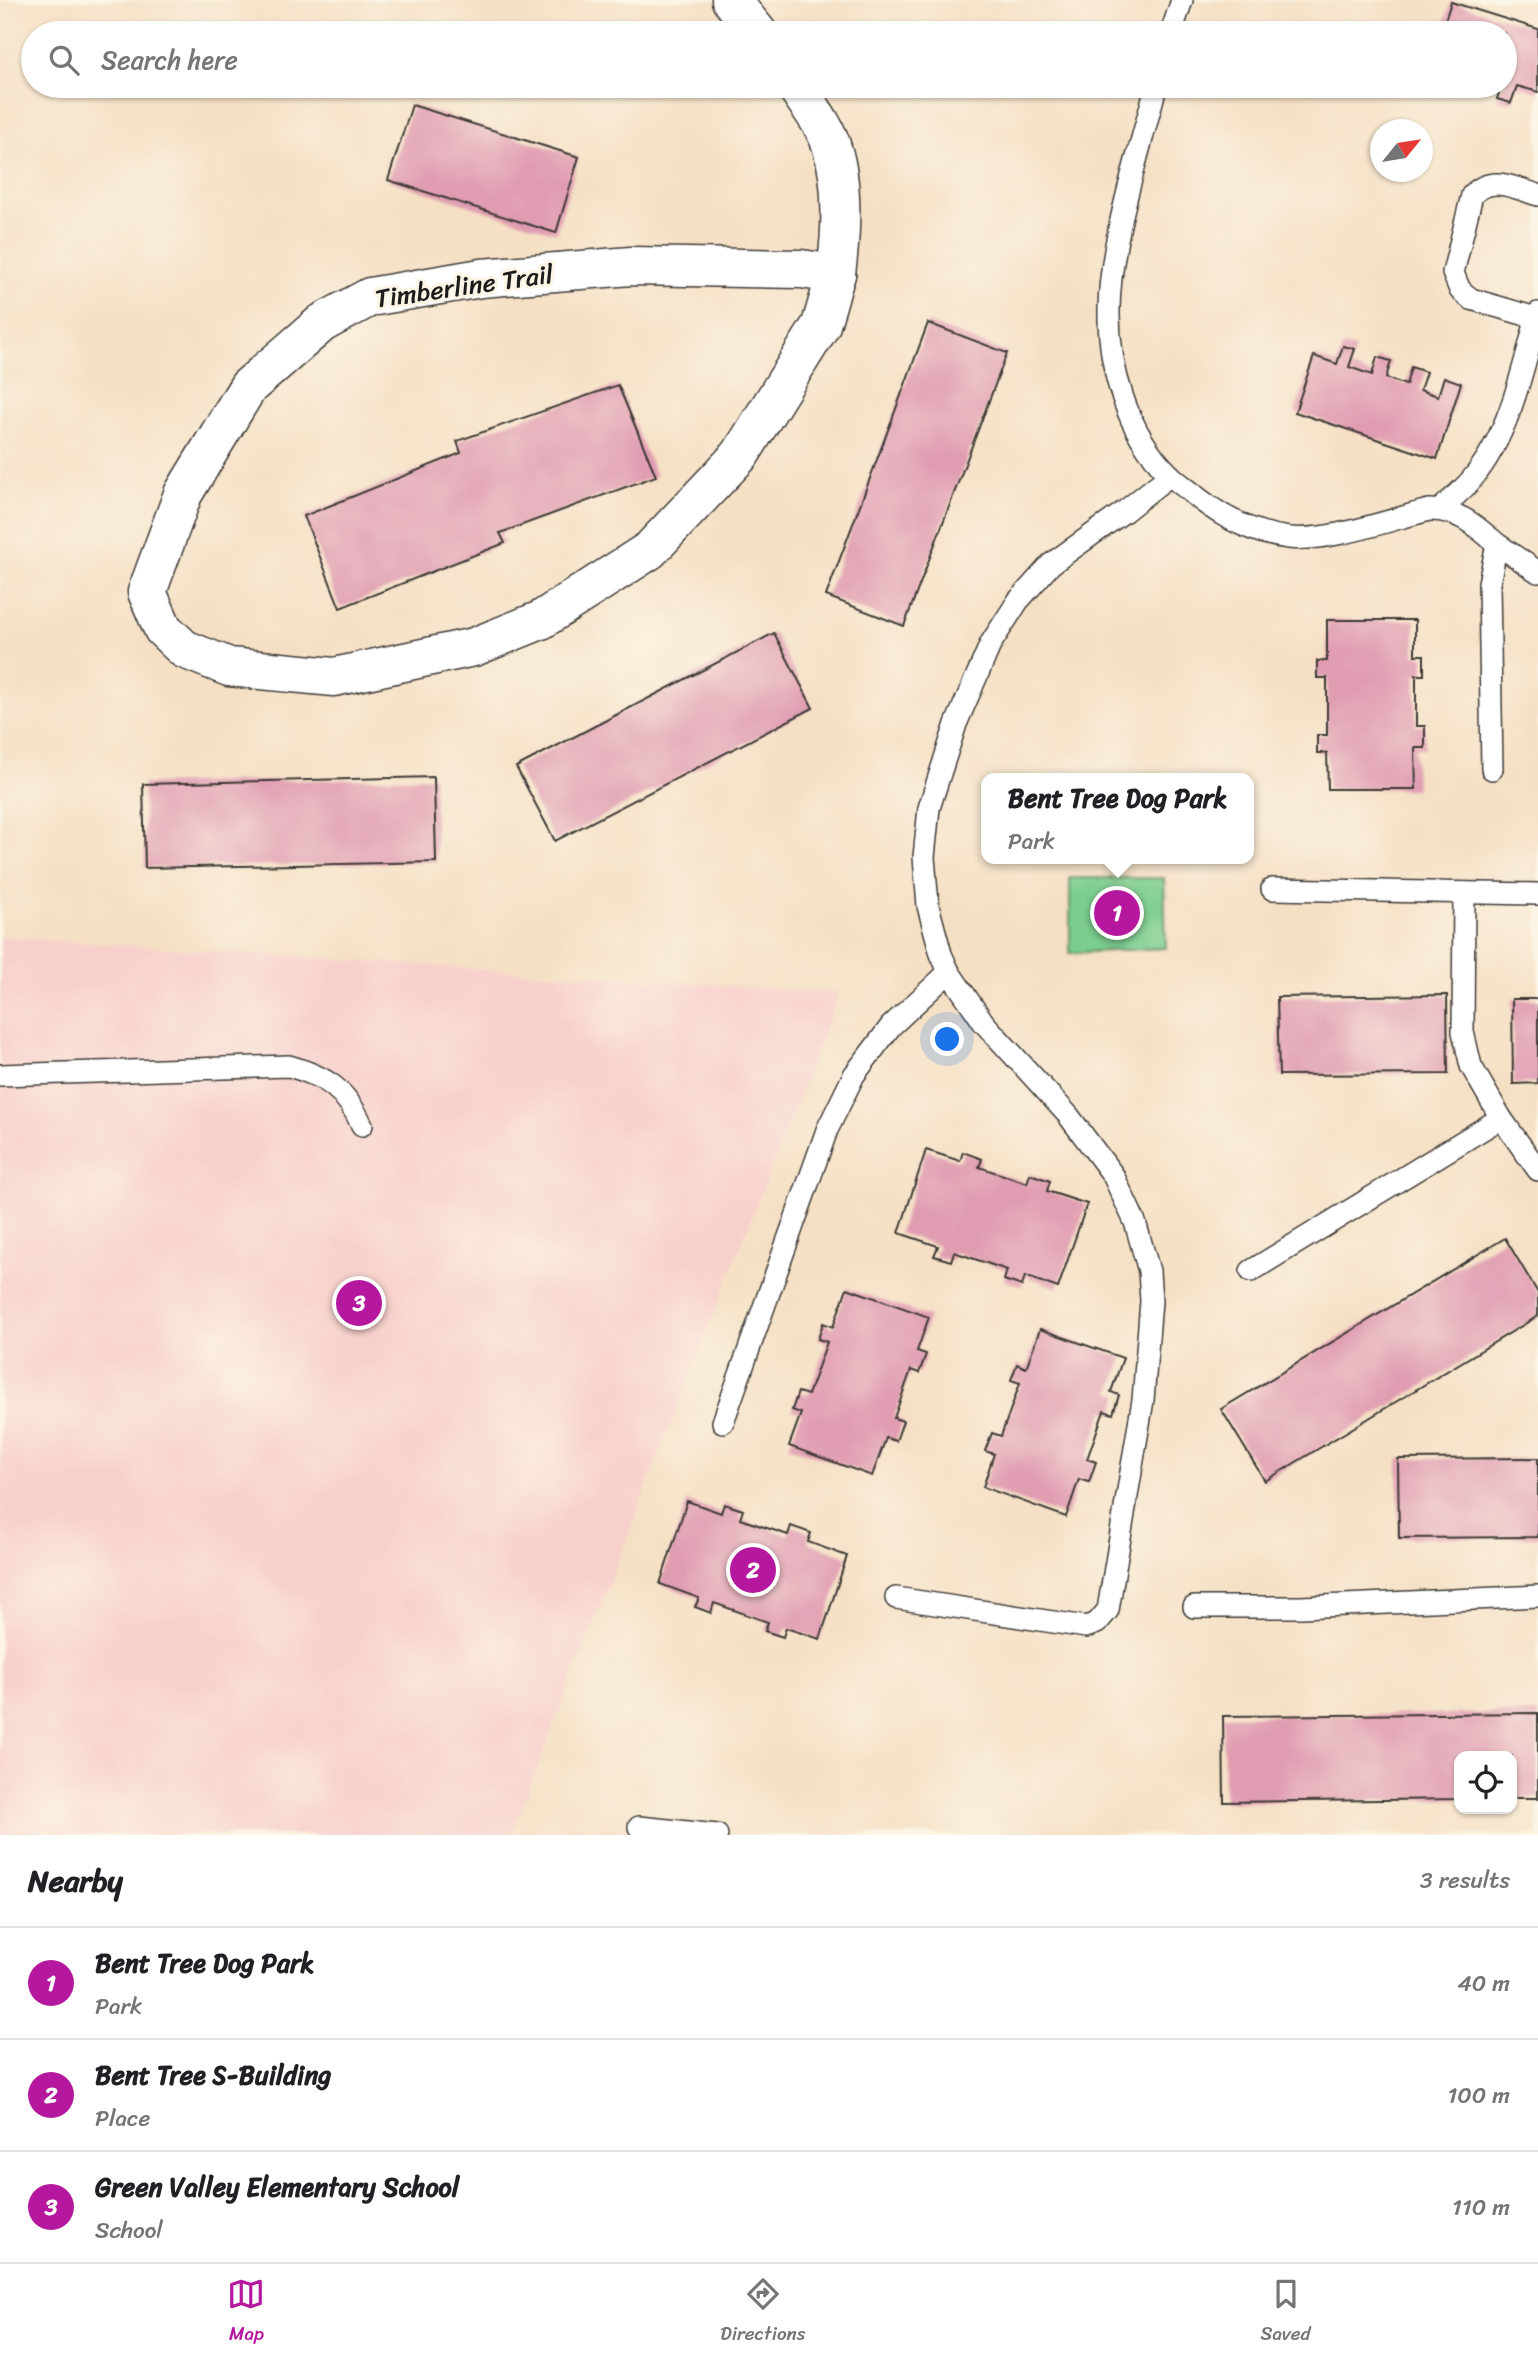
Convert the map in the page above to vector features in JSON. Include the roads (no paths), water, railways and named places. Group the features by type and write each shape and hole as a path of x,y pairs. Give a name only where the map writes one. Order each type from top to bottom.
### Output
{"street":[{"path":"731,0 748,21"},
{"name":"Timberline Trail","path":"803,98 832,147 840,199 836,274 821,325 740,455 650,550 541,620 474,647 334,677 229,667 184,649 163,629 147,592 183,494 248,387 322,323 358,303 370,297 481,278 631,265 801,269 836,274"}],"lane":[{"path":"1175,21 1182,0"},
{"path":"1153,98 1113,257 1109,310 1114,363 1128,412 1146,447 1170,475 1221,516 1254,531 1291,538 1328,536 1441,509 1458,514 1538,572"},
{"path":"1441,509 1472,479 1497,441 1510,408 1537,316 1471,299 1460,290 1453,273 1472,195 1480,187 1494,182 1538,195"},
{"path":"896,1598 1086,1627 1097,1623 1108,1610 1143,1400 1149,1271 1135,1222 1113,1175 1075,1125 984,1023 949,972 941,954 928,906 924,857 929,808 956,724 990,643 1018,601 1051,564 1170,475"},
{"path":"1492,769 1489,583 1497,544"},
{"path":"1272,889 1538,894"},
{"path":"1464,893 1463,1032 1471,1066 1501,1118 1538,1170"},
{"path":"723,1422 827,1130 854,1076 891,1026 949,972"},
{"path":"0,1075 289,1066 316,1074 334,1085 353,1105 362,1125"},
{"path":"1251,1271 1501,1118"},
{"path":"1194,1607 1301,1607 1538,1596"},
{"path":"639,1827 717,1835"}],"place":[{"name":"Bent Tree Dog Park","path":"1117,913"},
{"name":"Green Valley Elementary School","path":"359,1303"},
{"name":"Bent Tree S-Building","path":"753,1570"}]}
